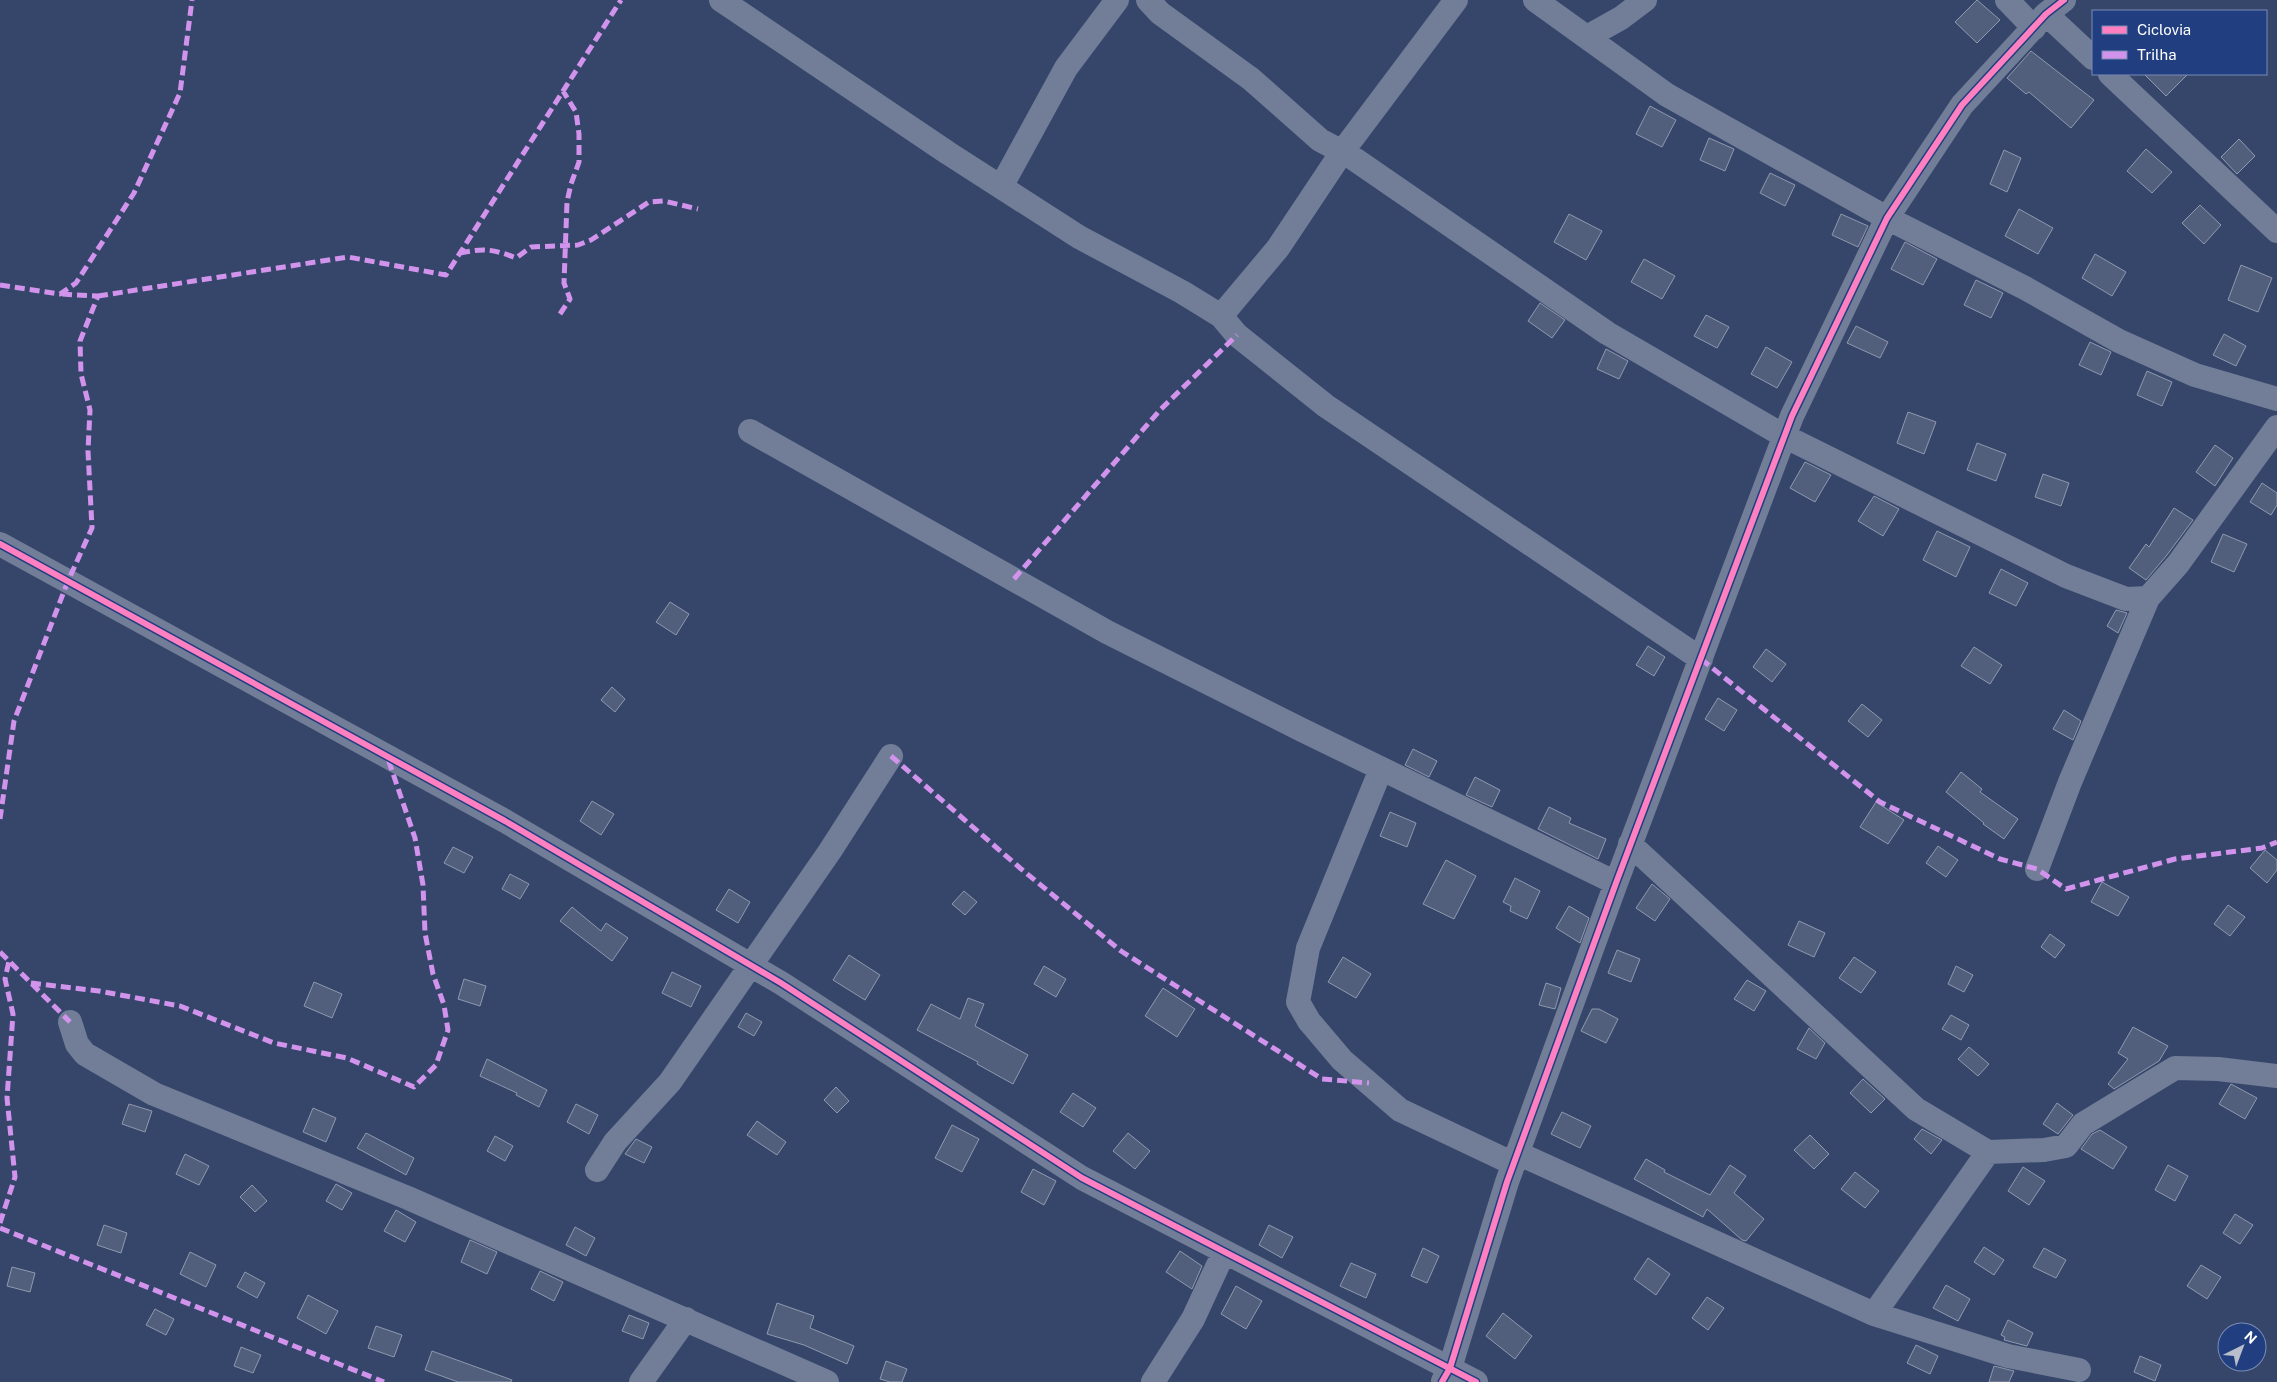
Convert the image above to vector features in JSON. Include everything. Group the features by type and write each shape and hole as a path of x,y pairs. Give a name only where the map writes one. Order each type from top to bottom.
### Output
{"street":[{"path":"721,0 1079,238 1182,292 1221,316 1237,334 1326,406 1701,660"},
{"path":"1001,187 1066,68 1117,0"},
{"path":"1148,0 1160,13 1251,79 1320,140 1342,152 1607,333 1784,436 2066,576 2126,599 2148,598"},
{"path":"1221,316 1278,248 1342,152 1456,0"},
{"path":"1535,0 1668,95 1887,218 2025,288 2119,341 2195,375 2277,399"},
{"path":"1587,37 1621,18 1645,0"},
{"path":"2006,0 2048,14 2092,57"},
{"path":"1446,1375 1516,1159 1630,844 1792,416 1887,218 1962,105 2048,14"},
{"path":"2111,75 2277,231"},
{"path":"2037,868 2070,782 2148,598 2178,564 2277,427"},
{"path":"750,431 1108,632 1381,769 1616,883"},
{"path":"0,544 505,821 751,966 1082,1178 1224,1252 1446,1375 1476,1382"},
{"path":"597,1170 615,1142 670,1082 830,851 891,756"},
{"path":"1381,769 1308,948 1298,1002 1309,1021 1342,1060 1400,1110 1874,1314 2008,1356 2079,1370"},
{"path":"1630,844 1916,1109 1988,1152 2044,1150 2066,1146 2083,1124 2175,1068 2218,1069 2277,1076"},
{"path":"70,1022 77,1044 85,1054 154,1094 408,1198 827,1382"},
{"path":"1874,1314 1988,1152"},
{"path":"1153,1382 1193,1319 1224,1252"},
{"path":"641,1382 686,1320"}],"building":[{"path":"1977,0 2000,20 1977,43 1955,22"},
{"path":"2031,51 2094,100 2071,128 2029,92 2026,94 2007,78"},
{"path":"2145,75 2187,75 2166,96"},
{"path":"1650,106 1676,120 1662,147 1636,134"},
{"path":"1709,138 1734,149 1725,171 1700,160"},
{"path":"2239,139 2255,156 2237,174 2221,157"},
{"path":"2146,149 2172,172 2152,193 2127,171"},
{"path":"2004,150 2021,158 2007,192 1990,184"},
{"path":"1770,173 1795,185 1785,206 1760,193"},
{"path":"2200,205 2221,225 2204,244 2182,223"},
{"path":"2019,209 2053,228 2038,254 2005,236"},
{"path":"1569,214 1602,231 1586,260 1554,242"},
{"path":"1841,214 1868,226 1858,247 1832,235"},
{"path":"1905,242 1937,259 1923,285 1891,269"},
{"path":"2095,254 2126,272 2112,296 2082,278"},
{"path":"1644,259 1675,276 1662,299 1631,282"},
{"path":"2241,265 2272,278 2258,312 2228,300"},
{"path":"1976,280 2003,293 1991,318 1964,305"},
{"path":"1540,303 1565,320 1552,338 1528,321"},
{"path":"1706,315 1729,327 1717,348 1694,336"},
{"path":"1856,326 1888,342 1880,358 1847,343"},
{"path":"2224,334 2246,346 2236,366 2213,355"},
{"path":"2090,342 2111,352 2101,375 2079,365"},
{"path":"1766,347 1792,362 1777,388 1751,374"},
{"path":"1606,349 1628,361 1619,379 1597,369"},
{"path":"2147,371 2172,382 2162,406 2137,395"},
{"path":"1908,412 1936,422 1924,454 1897,443"},
{"path":"1977,443 2006,454 1996,481 1967,470"},
{"path":"2215,445 2233,458 2215,486 2196,472"},
{"path":"1805,462 1831,475 1815,502 1790,488"},
{"path":"2043,474 2069,483 2061,506 2035,497"},
{"path":"2262,483 2277,493 2277,505 2271,515 2250,502"},
{"path":"1874,496 1899,509 1883,536 1858,521"},
{"path":"2174,508 2193,520 2146,580 2129,568 2146,544 2149,547"},
{"path":"1937,531 1970,547 1956,577 1923,560"},
{"path":"2223,534 2247,544 2234,572 2211,562"},
{"path":"2001,569 2028,583 2016,606 1989,593"},
{"path":"670,602 689,614 676,635 656,622"},
{"path":"2116,610 2127,613 2118,633 2107,626"},
{"path":"1648,646 1665,657 1654,676 1636,665"},
{"path":"1974,647 2002,665 1990,684 1961,666"},
{"path":"1766,649 1786,664 1772,682 1753,667"},
{"path":"612,687 625,699 615,712 601,700"},
{"path":"1718,698 1737,710 1724,731 1705,719"},
{"path":"1862,704 1882,720 1868,737 1848,721"},
{"path":"2064,710 2081,721 2073,740 2053,729"},
{"path":"1413,749 1437,761 1429,777 1405,765"},
{"path":"1961,772 1982,789 1980,792 2018,819 2004,839 1983,824 1946,792"},
{"path":"1475,777 1500,790 1492,807 1466,795"},
{"path":"592,801 614,814 601,835 580,821"},
{"path":"1876,802 1904,820 1888,844 1860,827"},
{"path":"1549,807 1571,818 1569,823 1606,839 1598,859 1538,829"},
{"path":"1390,812 1416,823 1407,847 1380,836"},
{"path":"1938,846 1958,860 1946,877 1926,863"},
{"path":"453,847 473,857 464,873 444,863"},
{"path":"2265,850 2277,860 2277,870 2267,883 2250,868"},
{"path":"1446,860 1476,876 1454,919 1423,904"},
{"path":"510,874 529,884 520,899 502,889"},
{"path":"1515,878 1540,891 1527,919 1510,911 1511,906 1503,902"},
{"path":"2102,882 2129,897 2118,916 2091,902"},
{"path":"1652,884 1670,899 1655,921 1636,908"},
{"path":"729,889 750,902 738,923 716,910"},
{"path":"964,891 977,902 965,915 952,904"},
{"path":"2228,905 2245,917 2230,936 2214,924"},
{"path":"1569,906 1589,918 1580,943 1556,928"},
{"path":"572,907 601,931 606,923 628,938 612,961 560,921"},
{"path":"1799,921 1825,933 1814,957 1788,945"},
{"path":"2050,934 2065,945 2055,958 2041,947"},
{"path":"1617,950 1640,959 1631,982 1608,973"},
{"path":"849,955 880,975 865,1000 833,980"},
{"path":"1343,957 1371,974 1356,998 1328,982"},
{"path":"1854,957 1876,972 1861,993 1839,978"},
{"path":"1044,966 1066,979 1056,997 1034,984"},
{"path":"1956,966 1973,975 1964,992 1948,984"},
{"path":"672,972 701,986 691,1007 662,993"},
{"path":"464,979 486,986 480,1006 458,999"},
{"path":"1747,980 1766,991 1754,1011 1734,999"},
{"path":"314,982 342,994 332,1018 304,1006"},
{"path":"1546,983 1561,988 1555,1009 1539,1005"},
{"path":"1163,988 1195,1009 1177,1037 1145,1016"},
{"path":"968,998 984,1004 975,1026 1028,1055 1013,1084 977,1064 978,1062 917,1030 931,1004 960,1019"},
{"path":"1592,1009 1599,1009 1618,1019 1606,1043 1581,1031"},
{"path":"746,1013 762,1022 754,1036 738,1027"},
{"path":"1951,1015 1969,1025 1961,1040 1942,1029"},
{"path":"2133,1027 2168,1046 2159,1061 2114,1089 2108,1084 2128,1059 2118,1053"},
{"path":"1809,1028 1825,1043 1816,1059 1797,1049"},
{"path":"1969,1047 1989,1064 1978,1076 1958,1059"},
{"path":"487,1059 547,1090 539,1107 516,1095 517,1093 480,1076"},
{"path":"1863,1079 1885,1099 1871,1113 1850,1093"},
{"path":"2231,1084 2257,1098 2245,1119 2219,1104"},
{"path":"836,1087 849,1101 837,1113 824,1100"},
{"path":"1073,1093 1096,1108 1083,1127 1060,1112"},
{"path":"2057,1103 2073,1115 2058,1134 2043,1124"},
{"path":"129,1104 152,1111 145,1132 122,1124"},
{"path":"576,1104 598,1115 589,1134 567,1122"},
{"path":"313,1108 336,1118 326,1142 303,1132"},
{"path":"1562,1112 1591,1126 1580,1148 1551,1134"},
{"path":"757,1121 786,1142 777,1155 747,1135"},
{"path":"952,1125 979,1139 962,1172 935,1158"},
{"path":"1922,1129 1942,1140 1931,1154 1914,1139"},
{"path":"2100,1130 2127,1147 2113,1169 2081,1149 2092,1134"},
{"path":"366,1133 414,1158 406,1175 357,1148"},
{"path":"1128,1133 1150,1151 1135,1169 1113,1151"},
{"path":"1810,1135 1829,1154 1814,1169 1794,1150"},
{"path":"495,1136 513,1146 505,1161 487,1151"},
{"path":"636,1139 652,1147 644,1163 625,1154"},
{"path":"185,1154 209,1166 199,1185 176,1174"},
{"path":"1646,1159 1665,1170 1664,1172 1710,1195 1730,1165 1746,1176 1734,1193 1764,1219 1746,1241 1742,1240 1707,1209 1703,1217 1634,1179"},
{"path":"2168,1165 2188,1176 2175,1201 2155,1190"},
{"path":"2023,1167 2045,1181 2029,1205 2008,1191"},
{"path":"1033,1169 1056,1181 1044,1205 1021,1192"},
{"path":"1855,1172 1879,1191 1865,1208 1841,1189"},
{"path":"336,1184 352,1193 342,1210 326,1201"},
{"path":"252,1185 267,1201 255,1212 240,1197"},
{"path":"396,1210 416,1222 405,1242 384,1231"},
{"path":"2235,1214 2253,1225 2240,1244 2223,1233"},
{"path":"104,1225 127,1233 121,1253 97,1245"},
{"path":"1269,1225 1293,1237 1282,1258 1259,1245"},
{"path":"575,1227 595,1238 586,1256 566,1245"},
{"path":"470,1240 497,1252 487,1274 461,1262"},
{"path":"1984,1247 2004,1260 1994,1275 1974,1262"},
{"path":"1423,1248 1439,1256 1427,1283 1411,1276"},
{"path":"2044,1248 2066,1260 2056,1278 2033,1267"},
{"path":"1180,1251 1202,1266 1192,1289 1166,1272"},
{"path":"190,1252 216,1265 206,1287 180,1274"},
{"path":"1648,1258 1670,1274 1656,1295 1634,1279"},
{"path":"1351,1263 1376,1274 1366,1298 1340,1286"},
{"path":"2201,1265 2221,1277 2207,1299 2187,1286"},
{"path":"12,1267 35,1273 30,1292 7,1286"},
{"path":"540,1271 563,1282 554,1301 531,1289"},
{"path":"245,1272 265,1283 257,1298 237,1287"},
{"path":"1946,1285 1970,1299 1958,1321 1933,1308"},
{"path":"1236,1286 1262,1301 1246,1329 1221,1314"},
{"path":"308,1295 338,1311 326,1334 297,1318"},
{"path":"1707,1297 1724,1308 1708,1330 1692,1318"},
{"path":"777,1303 814,1316 810,1328 854,1346 847,1364 804,1345 767,1334"},
{"path":"155,1309 174,1319 166,1335 146,1325"},
{"path":"1503,1313 1532,1336 1515,1359 1486,1336"},
{"path":"629,1315 649,1323 643,1339 622,1331"},
{"path":"2008,1320 2033,1333 2027,1346 2004,1340 2005,1337 2001,1335"},
{"path":"376,1326 402,1335 394,1357 368,1348"},
{"path":"1916,1345 1938,1356 1930,1374 1907,1363"},
{"path":"241,1347 261,1355 253,1373 234,1366"},
{"path":"432,1351 512,1380 511,1382 458,1382 425,1370"},
{"path":"2140,1356 2161,1365 2155,1381 2134,1372"},
{"path":"886,1361 907,1369 902,1382 890,1382 880,1379"},
{"path":"1994,1366 2014,1371 2009,1382 1989,1382"}],"marked path":[{"path":"0,285 60,294 76,283 134,193 180,93 192,0"},
{"path":"98,296 348,257 446,275 621,0"},
{"path":"560,314 570,299 564,283 567,202 579,162 579,134 576,112 563,91"},
{"path":"460,253 488,250 516,258 531,247 578,245 591,240 649,202 664,201 698,209"},
{"path":"0,819 14,721 68,581 92,528 88,451 90,410 81,374 80,341 98,296 60,294"},
{"path":"1014,579 1160,410 1237,335"},
{"path":"1701,659 1880,802 2000,859 2037,869 2066,889 2175,859 2262,848 2277,842"},
{"path":"31,983 99,991 180,1006 274,1043 347,1058 414,1087 436,1065 448,1030 444,1005 433,974 425,933 423,885 415,838 387,756"},
{"path":"891,756 1020,868 1121,951 1322,1079 1369,1083"},
{"path":"0,952 70,1022"},
{"path":"0,1223 15,1177 7,1098 13,1014 5,979 9,961"},
{"path":"0,1228 384,1382"}],"cycle path":[{"path":"1442,1382 1450,1368 1507,1182 1616,883 1792,416 1887,218 1962,105 2046,14 2064,0"},
{"path":"0,544 505,821 781,983 1082,1178 1476,1382"}]}
